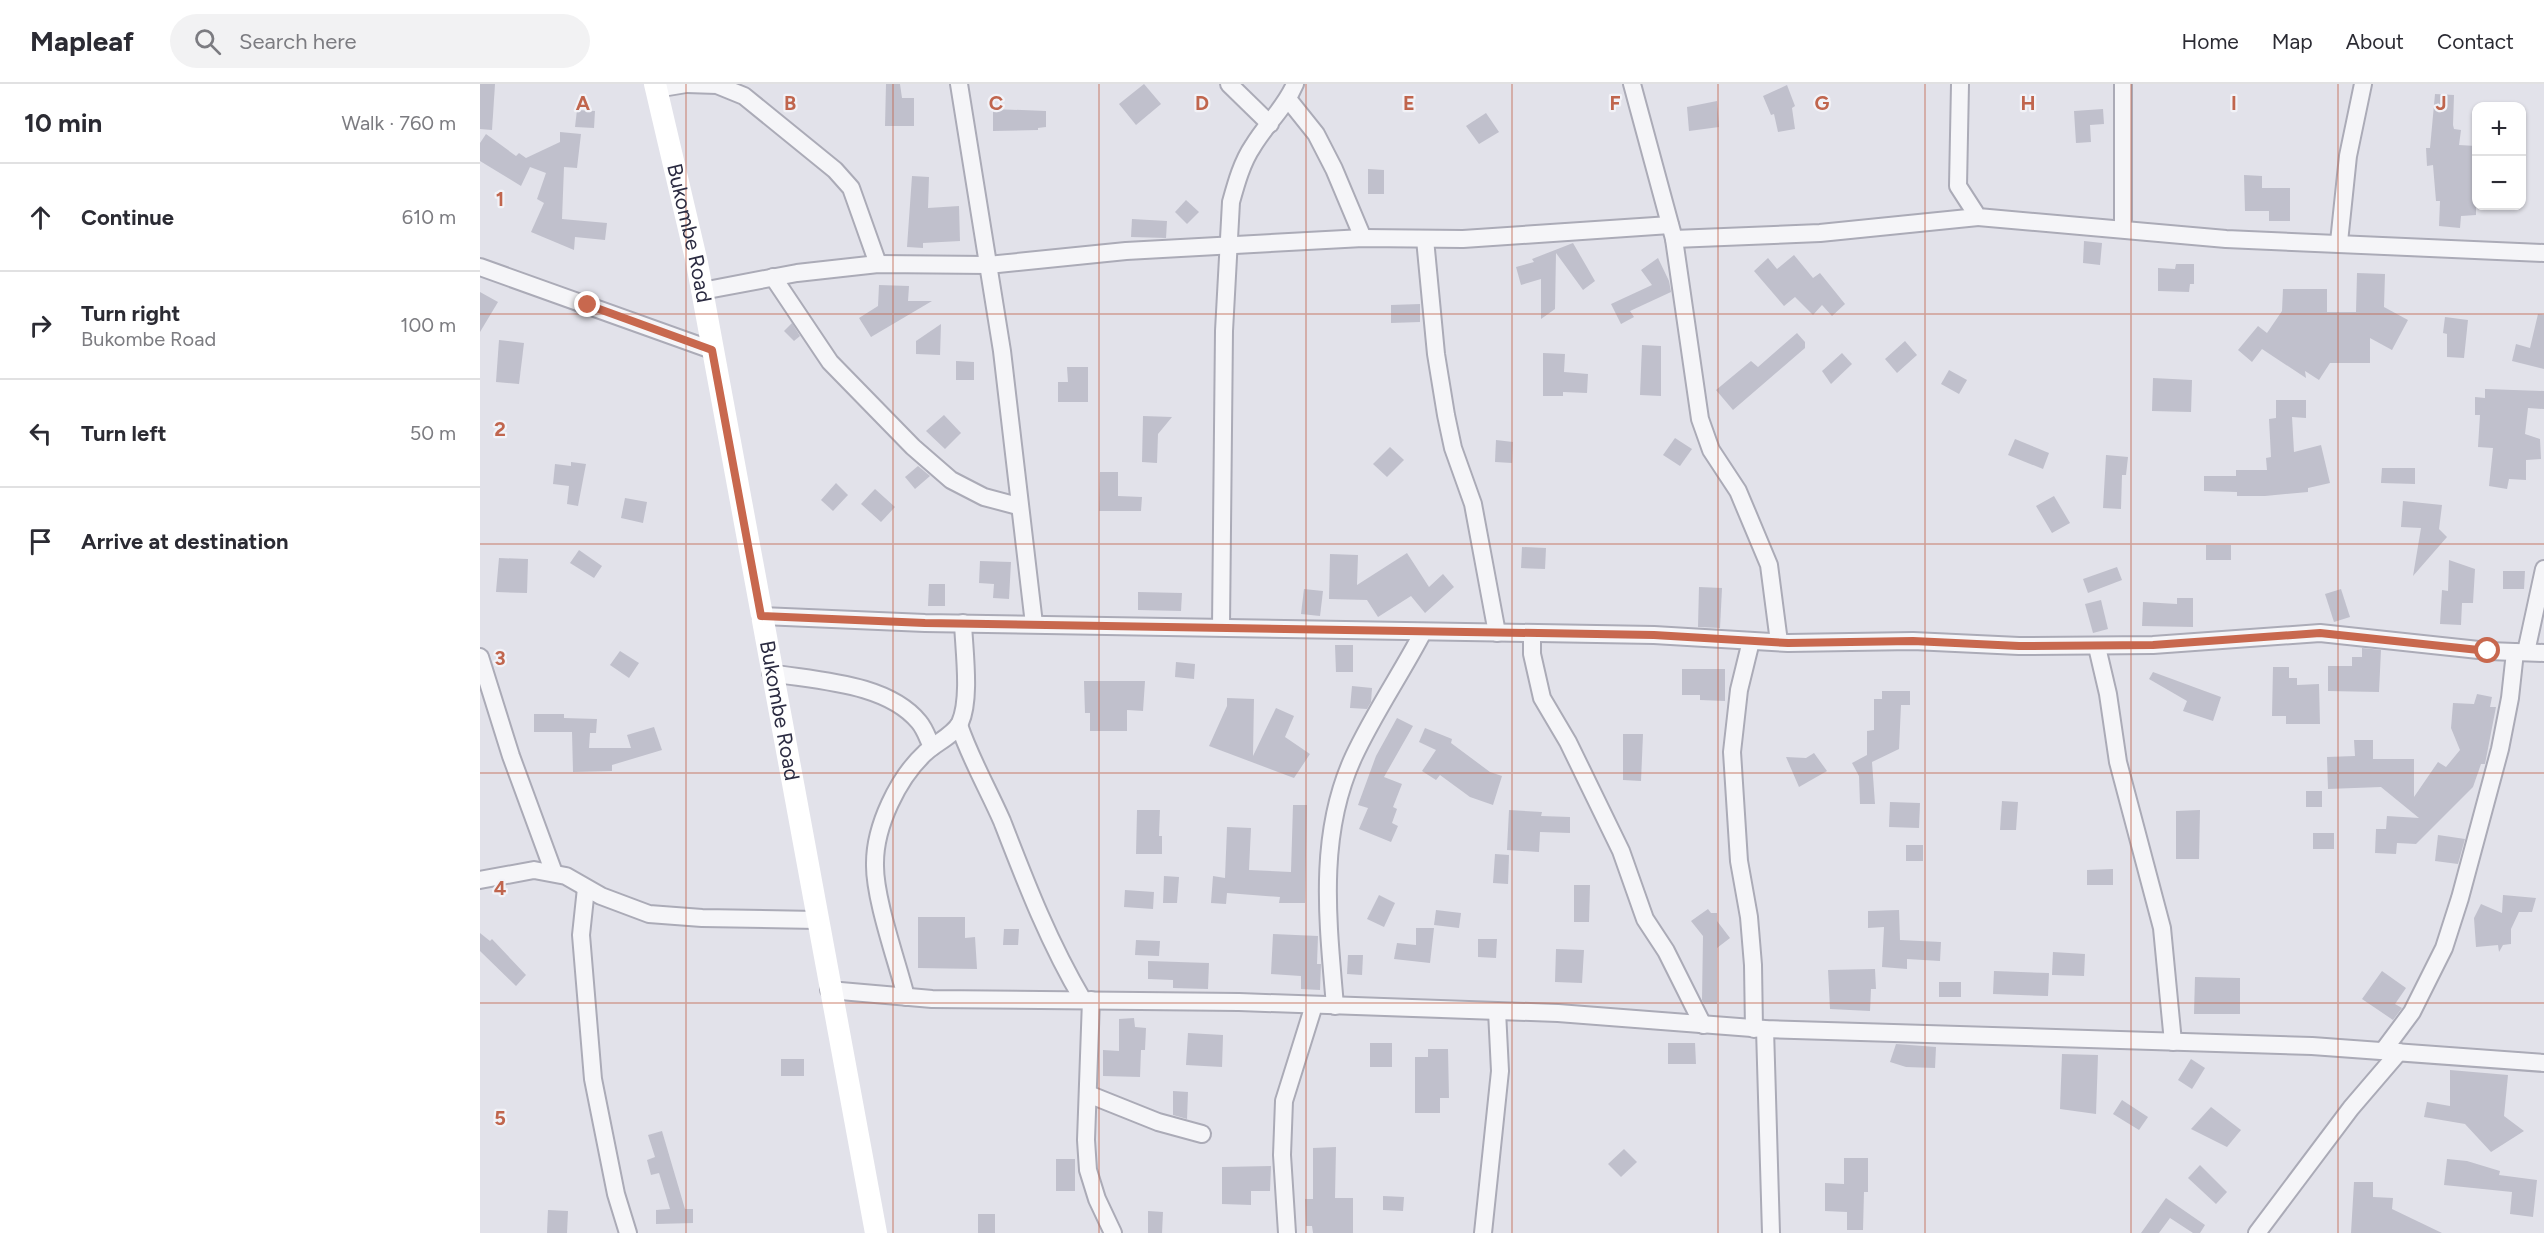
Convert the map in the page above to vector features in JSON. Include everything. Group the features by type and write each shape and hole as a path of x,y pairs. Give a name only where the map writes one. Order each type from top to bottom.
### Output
{"main road":[{"name":"Bukombe Road","path":"656,86 702,291 829,990 876,1233"}],"street":[{"path":"959,84 1002,351 1018,506 1034,624"},
{"path":"1228,84 1270,124"},
{"path":"1632,84 1672,232 1700,419 1711,450 1738,491 1769,565 1779,642"},
{"path":"1960,84 1958,186 1978,217"},
{"path":"2123,84 2123,229"},
{"path":"2339,242 2348,156 2363,84"},
{"path":"656,86 717,85 744,96 835,170 851,188 878,264"},
{"path":"1221,627 1227,246 1231,202 1252,146 1291,92 1334,169 1363,238"},
{"path":"702,291 773,277 878,264 988,265 1126,251 1363,238 1463,239 1672,232 1821,233 1978,217 2226,239 2339,242 2544,253"},
{"path":"1425,239 1432,320 1446,415 1453,448 1473,504 1497,633"},
{"path":"480,267 712,350"},
{"path":"773,277 830,362 913,447 951,480 984,497 1018,506"},
{"path":"2257,1233 2391,1052 2444,948 2460,898 2500,749 2521,652 2544,569"},
{"path":"761,616 963,623 1654,635 1779,642 1913,641 2097,647 2320,633 2544,653"},
{"path":"906,997 874,863 878,838 888,808 907,776 932,747 959,725 963,710 965,671 963,623"},
{"path":"1335,1005 1327,903 1327,858 1341,790 1353,758 1375,713 1396,684 1424,632"},
{"path":"1532,633 1532,654 1542,698 1568,742 1620,851 1645,918 1666,951 1703,1025"},
{"path":"1751,641 1736,706 1731,752 1738,851 1749,917 1759,1029 1771,1233"},
{"path":"2097,647 2108,694 2118,762 2162,928 2173,1042"},
{"path":"480,657 511,756 554,873"},
{"path":"771,673 873,693 897,704 919,722 932,747"},
{"path":"959,725 1002,823 1042,925 1087,1000 1088,1170 1096,1199 1113,1233"},
{"path":"480,880 534,870 566,876 601,896 649,914 702,918 817,920"},
{"path":"586,888 581,934 593,1079 616,1194 628,1233"},
{"path":"829,990 906,997 1335,1005 1497,1011 1759,1029 2312,1046 2544,1064"},
{"path":"1287,1233 1282,1155 1284,1101 1314,1005"},
{"path":"1483,1233 1500,1071 1497,1011"},
{"path":"1088,1094 1158,1122 1202,1134"}],"building":[{"path":"480,84 495,84 492,130 480,129"},
{"path":"886,84 900,84 902,98 914,98 914,126 885,126"},
{"path":"1144,84 1161,104 1136,125 1119,104"},
{"path":"1787,85 1795,106 1792,108 1795,129 1778,132 1774,114 1771,115 1763,96"},
{"path":"2435,94 2454,95 2453,125 2454,129 2461,130 2459,145 2472,146 2472,210 2476,210 2476,215 2461,216 2460,228 2439,226 2440,201 2436,201 2433,165 2427,166 2426,148 2430,148"},
{"path":"1717,101 1719,127 1689,131 1687,107"},
{"path":"993,109 1046,111 1046,127 1038,128 1038,130 993,131"},
{"path":"2103,109 2104,124 2090,125 2091,142 2076,143 2074,111"},
{"path":"577,110 595,111 594,128 575,127"},
{"path":"1486,113 1499,132 1479,144 1466,126"},
{"path":"560,132 581,134 577,168 564,167 562,219 607,223 605,240 575,237 574,250 531,232 544,203 537,199 546,173 530,167 521,186 480,161 480,143 486,134 516,156 519,153 526,158 560,142"},
{"path":"1368,169 1384,170 1384,194 1368,194"},
{"path":"2244,175 2262,176 2262,188 2290,188 2290,221 2269,221 2269,211 2245,211"},
{"path":"912,176 929,177 928,208 959,206 960,241 923,243 923,248 907,247"},
{"path":"1186,200 1199,212 1187,224 1175,212"},
{"path":"1132,219 1167,221 1166,238 1131,237"},
{"path":"2084,241 2102,243 2100,265 2083,263"},
{"path":"1573,243 1595,281 1583,290 1556,253 1555,309 1541,319 1541,279 1521,285 1516,267 1534,262 1532,259"},
{"path":"1794,255 1813,278 1820,273 1845,304 1832,316 1822,305 1813,315 1795,297 1784,306 1754,271 1768,258 1777,269"},
{"path":"1658,258 1669,281 1671,292 1630,311 1634,317 1621,324 1611,304 1652,285 1641,270"},
{"path":"2176,264 2194,264 2194,284 2190,284 2189,292 2158,291 2158,268 2175,269"},
{"path":"2357,273 2385,274 2384,307 2408,320 2392,350 2370,338 2370,363 2330,363 2319,380 2305,371 2306,378 2262,349 2252,362 2238,350 2258,326 2267,333 2282,311 2283,289 2327,289 2327,312 2356,312"},
{"path":"879,285 909,286 908,301 932,301 871,337 859,318 878,306"},
{"path":"480,292 498,302 480,332"},
{"path":"1420,304 1420,322 1391,323 1391,305"},
{"path":"2538,314 2544,315 2544,369 2512,361 2516,344 2530,348"},
{"path":"2445,317 2468,320 2464,358 2447,357 2447,334 2443,333"},
{"path":"792,323 800,336 794,341 784,331"},
{"path":"941,324 940,355 916,354 916,341"},
{"path":"1797,333 1805,342 1805,348 1733,410 1716,390 1751,361 1758,367"},
{"path":"499,340 524,343 519,384 496,382"},
{"path":"1905,341 1917,355 1897,373 1885,359"},
{"path":"1642,345 1661,346 1661,396 1640,395"},
{"path":"1543,353 1565,354 1564,372 1588,374 1587,393 1563,392 1563,396 1543,396"},
{"path":"1842,353 1852,364 1831,384 1822,371"},
{"path":"956,361 974,362 974,380 956,380"},
{"path":"1067,367 1088,367 1088,402 1058,402 1058,382 1068,382"},
{"path":"1949,370 1967,380 1959,394 1941,384"},
{"path":"2153,378 2192,380 2191,412 2152,411"},
{"path":"2485,389 2544,391 2544,409 2528,408 2525,434 2540,439 2541,459 2526,460 2526,480 2509,479 2507,489 2489,486 2493,448 2478,447 2480,415 2475,415 2475,397 2485,398"},
{"path":"2276,400 2306,400 2306,418 2292,417 2294,452 2321,445 2330,483 2308,488 2308,492 2265,496 2237,496 2237,492 2204,491 2204,476 2236,476 2236,470 2267,470 2266,458 2271,457 2269,419 2276,418"},
{"path":"944,415 961,433 945,449 926,431"},
{"path":"1143,416 1172,417 1158,434 1157,463 1142,462"},
{"path":"1675,438 1692,449 1680,466 1663,455"},
{"path":"2015,439 2049,453 2043,469 2008,455"},
{"path":"1496,440 1513,442 1512,463 1495,462"},
{"path":"1390,447 1404,460 1387,477 1373,464"},
{"path":"2106,455 2128,457 2126,475 2122,475 2121,509 2103,508"},
{"path":"571,462 586,464 578,506 567,504 569,486 553,484 555,464 571,466"},
{"path":"918,466 930,476 915,489 905,477"},
{"path":"2382,468 2415,468 2415,484 2381,483"},
{"path":"1100,472 1118,472 1118,496 1142,497 1141,511 1099,511"},
{"path":"836,483 848,495 833,511 821,500"},
{"path":"875,489 895,507 881,522 861,504"},
{"path":"2054,496 2070,523 2052,533 2036,506"},
{"path":"625,498 647,502 643,523 621,518"},
{"path":"2403,501 2442,505 2439,529 2447,537 2413,576 2421,528 2401,527"},
{"path":"2206,545 2231,545 2231,560 2206,560"},
{"path":"1522,547 1546,548 1545,569 1521,568"},
{"path":"579,550 602,566 594,578 570,563"},
{"path":"1407,553 1429,587 1443,574 1454,587 1425,613 1411,596 1378,617 1367,600 1329,599 1330,554 1358,555 1357,585"},
{"path":"499,558 528,559 527,593 496,592"},
{"path":"2449,560 2475,569 2473,603 2462,603 2461,625 2440,624 2442,590 2448,591"},
{"path":"980,561 1011,562 1009,599 993,598 994,584 979,583"},
{"path":"2117,567 2122,580 2088,593 2083,579"},
{"path":"2503,571 2525,571 2524,589 2503,589"},
{"path":"929,584 945,584 945,606 928,606"},
{"path":"1699,587 1722,588 1720,628 1698,627"},
{"path":"1304,589 1323,591 1320,616 1301,614"},
{"path":"2341,589 2350,617 2334,622 2325,594"},
{"path":"1138,592 1182,593 1181,611 1138,610"},
{"path":"2177,598 2193,598 2193,627 2142,626 2143,602 2177,604"},
{"path":"2101,600 2108,629 2093,633 2085,604"},
{"path":"1335,645 1353,645 1353,672 1336,672"},
{"path":"2362,648 2381,650 2379,692 2328,691 2328,666 2352,666 2352,657 2362,657"},
{"path":"620,651 639,663 629,678 610,665"},
{"path":"1176,662 1195,664 1194,679 1175,677"},
{"path":"2273,667 2289,667 2289,678 2297,678 2297,685 2319,684 2320,724 2286,724 2286,716 2272,716"},
{"path":"1682,669 1725,669 1725,701 1700,700 1700,695 1682,695"},
{"path":"2153,672 2221,697 2213,721 2183,711 2187,701 2149,679"},
{"path":"1084,681 1145,681 1143,711 1127,710 1127,731 1090,731 1090,713 1085,713"},
{"path":"1352,686 1372,688 1371,702 1367,709 1350,708"},
{"path":"1882,691 1910,691 1910,705 1901,705 1899,749 1872,762 1875,804 1860,804 1859,776 1852,763 1867,755 1867,731 1874,730 1874,699 1882,699"},
{"path":"2477,694 2492,697 2490,707 2496,707 2485,764 2481,764 2473,787 2416,844 2397,843 2396,854 2375,853 2376,829 2386,829 2387,816 2419,818 2381,787 2328,789 2327,757 2355,756 2354,740 2373,740 2373,759 2414,759 2414,797 2438,762 2446,767 2460,750 2451,728 2453,703 2474,704"},
{"path":"1227,698 1254,699 1253,756 1276,708 1294,716 1285,737 1310,754 1294,778 1209,746 1227,706"},
{"path":"534,714 564,714 564,718 597,719 596,733 590,733 589,748 631,748 627,735 654,727 662,750 612,765 612,771 573,772 572,732 534,732"},
{"path":"1397,718 1413,726 1384,777 1402,784 1393,807 1397,809 1392,823 1398,826 1391,842 1359,829 1368,808 1358,805 1376,756"},
{"path":"1425,728 1452,739 1451,743 1490,772 1502,776 1493,805 1470,797 1440,775 1436,780 1422,771 1436,750 1419,742"},
{"path":"1623,734 1643,734 1641,781 1623,780"},
{"path":"1814,753 1827,771 1799,787 1786,757 1806,758"},
{"path":"2306,791 2322,791 2322,807 2306,807"},
{"path":"2002,801 2018,802 2016,830 2000,830"},
{"path":"1890,802 1920,803 1919,828 1889,827"},
{"path":"1293,805 1307,805 1305,903 1279,903 1280,897 1227,893 1226,904 1211,903 1213,876 1225,878 1227,827 1251,828 1249,870 1291,872"},
{"path":"1137,810 1160,810 1159,836 1162,836 1162,854 1136,854"},
{"path":"1509,810 1542,812 1541,816 1570,817 1570,833 1540,832 1539,852 1507,850"},
{"path":"2200,810 2199,859 2176,859 2176,811"},
{"path":"2313,833 2334,833 2334,849 2313,849"},
{"path":"2438,835 2465,839 2458,864 2435,861"},
{"path":"1906,845 1923,845 1923,861 1906,861"},
{"path":"1495,854 1509,855 1508,884 1493,883"},
{"path":"2113,869 2113,885 2087,885 2087,870"},
{"path":"1164,876 1179,877 1177,903 1163,903"},
{"path":"1574,885 1590,885 1589,922 1574,922"},
{"path":"1125,890 1154,892 1153,909 1124,907"},
{"path":"1379,895 1395,903 1384,927 1367,919"},
{"path":"2503,895 2536,898 2532,912 2519,912 2511,929 2511,944 2503,945 2499,952 2498,945 2476,947 2474,918 2481,904 2502,913"},
{"path":"1708,909 1711,913 1717,913 1717,921 1730,938 1717,948 1717,1004 1704,1004 1702,1000 1703,936 1691,921"},
{"path":"1436,910 1461,913 1459,928 1434,925"},
{"path":"1899,910 1900,940 1941,942 1940,961 1907,959 1907,969 1882,967 1884,927 1868,928 1868,911"},
{"path":"918,917 965,917 965,938 975,937 977,969 918,968"},
{"path":"1416,928 1434,928 1430,963 1394,959 1397,943 1416,945"},
{"path":"1004,929 1019,929 1018,945 1003,945"},
{"path":"480,933 490,941 492,939 526,975 516,986 480,951"},
{"path":"1273,934 1318,936 1317,964 1321,964 1320,990 1301,989 1301,976 1271,974"},
{"path":"1478,939 1497,939 1496,958 1478,957"},
{"path":"1136,940 1160,941 1159,956 1135,955"},
{"path":"1556,949 1584,950 1582,983 1555,982"},
{"path":"2053,952 2085,954 2084,976 2052,975"},
{"path":"1348,955 1363,955 1362,975 1347,974"},
{"path":"1148,961 1209,963 1208,989 1173,988 1173,980 1148,979"},
{"path":"1875,969 1876,989 1871,989 1870,1011 1830,1009 1828,970"},
{"path":"1994,971 2049,973 2048,996 1993,994"},
{"path":"2382,971 2406,988 2395,1004 2402,1008 2393,1020 2362,999"},
{"path":"2195,977 2240,978 2240,1014 2194,1014"},
{"path":"1939,982 1961,982 1961,997 1939,997"},
{"path":"1134,1018 1135,1027 1146,1028 1145,1050 1141,1050 1140,1077 1103,1076 1103,1050 1119,1051 1119,1019"},
{"path":"1188,1033 1223,1035 1222,1067 1186,1065"},
{"path":"1370,1043 1392,1043 1392,1067 1370,1067"},
{"path":"1668,1043 1695,1043 1696,1064 1668,1064"},
{"path":"1896,1044 1936,1047 1935,1068 1906,1067 1890,1062"},
{"path":"1428,1049 1448,1049 1449,1098 1440,1098 1440,1113 1415,1113 1415,1057 1428,1057"},
{"path":"2062,1054 2098,1055 2096,1114 2060,1109"},
{"path":"781,1059 804,1059 804,1076 781,1076"},
{"path":"2191,1059 2205,1068 2192,1089 2178,1080"},
{"path":"2450,1070 2508,1075 2504,1116 2524,1131 2491,1152 2465,1124 2424,1117 2427,1102 2450,1106"},
{"path":"1173,1091 1188,1092 1187,1119 1173,1115"},
{"path":"2122,1100 2148,1117 2139,1130 2113,1114"},
{"path":"2211,1107 2241,1130 2227,1147 2191,1129"},
{"path":"662,1131 685,1209 693,1209 693,1223 656,1224 656,1210 670,1209 659,1173 651,1175 647,1160 655,1157 648,1135"},
{"path":"1336,1147 1335,1198 1353,1198 1353,1233 1313,1233 1312,1226 1306,1226 1305,1199 1313,1199 1313,1148"},
{"path":"1624,1149 1637,1162 1621,1177 1608,1164"},
{"path":"1844,1158 1868,1158 1868,1192 1864,1192 1863,1230 1847,1230 1847,1212 1825,1211 1825,1183 1844,1184"},
{"path":"1056,1159 1075,1159 1075,1191 1056,1191"},
{"path":"2447,1159 2467,1161 2500,1171 2499,1175 2537,1180 2533,1217 2510,1214 2512,1192 2444,1185"},
{"path":"2200,1165 2227,1192 2216,1204 2188,1178"},
{"path":"1271,1166 1270,1191 1251,1191 1251,1205 1222,1204 1222,1167"},
{"path":"2354,1182 2373,1182 2373,1197 2393,1198 2392,1209 2442,1233 2351,1233"},
{"path":"1383,1196 1404,1197 1403,1211 1383,1210"},
{"path":"2166,1198 2205,1225 2200,1233 2193,1233 2170,1218 2159,1233 2141,1233"},
{"path":"548,1210 568,1211 567,1233 547,1233"},
{"path":"1148,1211 1163,1212 1162,1233 1148,1233"},
{"path":"978,1214 995,1214 995,1233 978,1233"}],"route":[{"path":"588,305 712,350 761,616 925,623 1654,635 1788,643 1913,641 1974,645 2097,647 2320,633 2488,651"}]}
